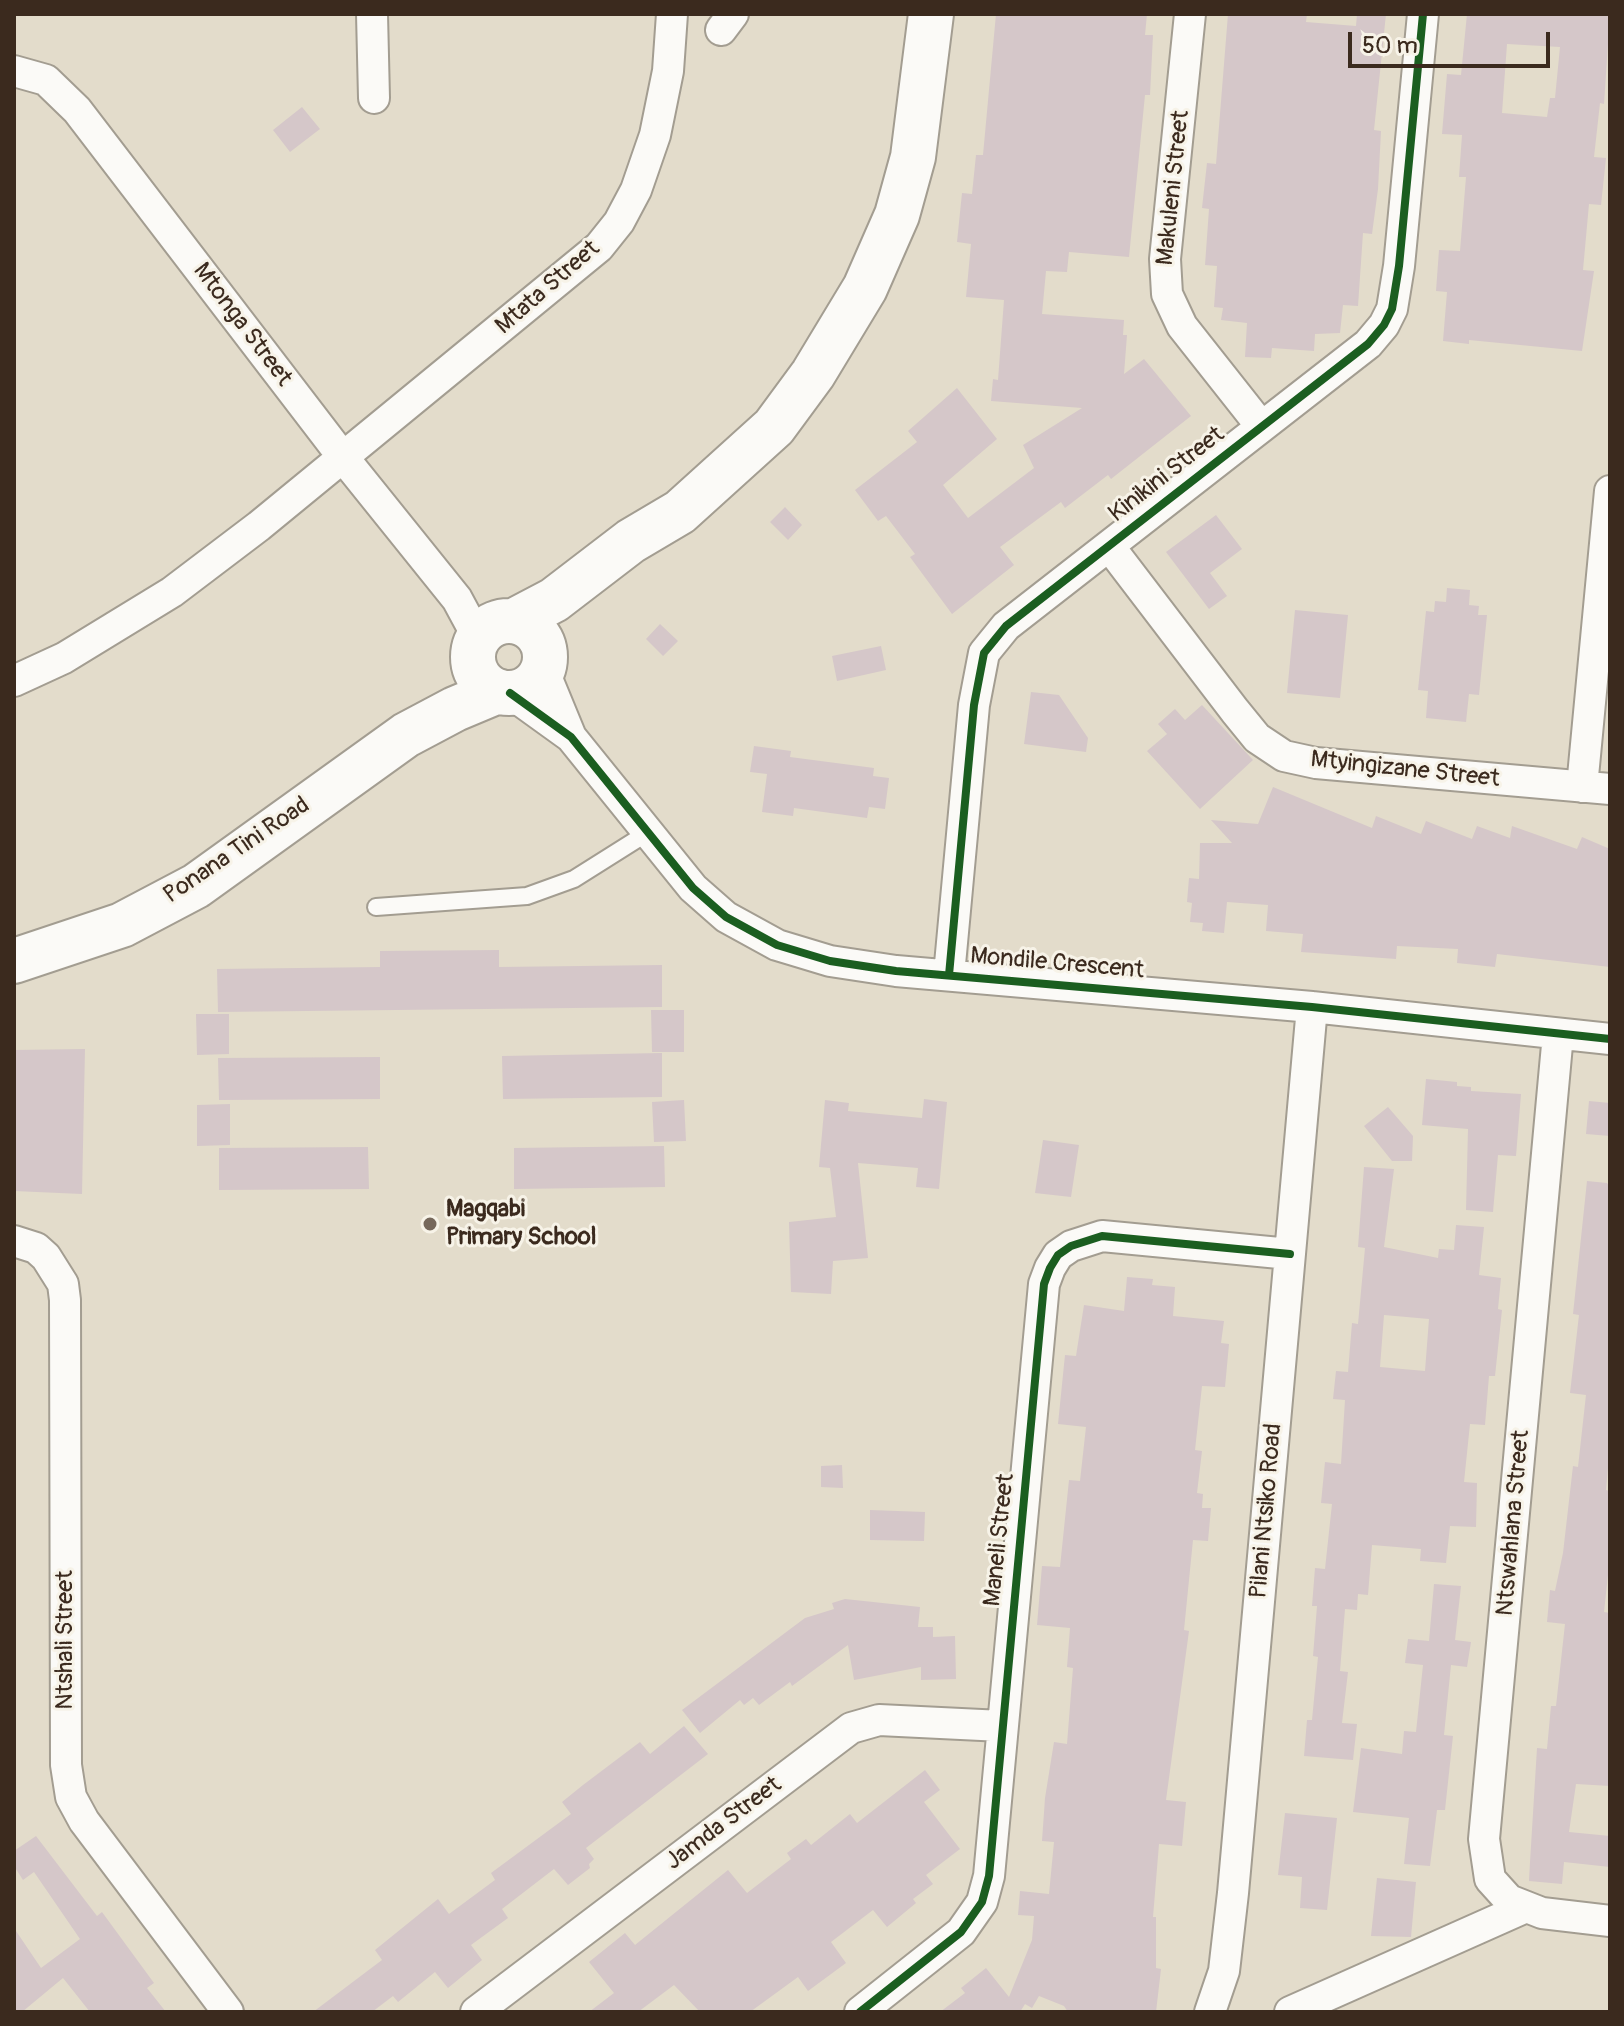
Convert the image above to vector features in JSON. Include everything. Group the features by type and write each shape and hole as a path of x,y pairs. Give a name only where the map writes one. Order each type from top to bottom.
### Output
{"street":[{"path":"372,14 374,98"},
{"name":"Mtata Street","path":"14,681 64,658 172,592 557,285 599,247 619,222 636,190 655,135 668,71 672,14"},
{"name":"Ponana Tini Road","path":"14,961 122,925 196,886 364,763 455,709 507,656 554,600 631,541 680,512 774,427 840,334 865,288 897,215 913,157 931,14"},
{"name":"Makuleni Street","path":"1190,14 1165,259 1167,294 1182,326 1261,426"},
{"name":"Kinikini Street","path":"949,975 980,663 991,642 1006,626 1368,344 1392,309 1399,266 1423,14"},
{"name":"Mtonga Street","path":"14,71 46,80 77,110 342,456 507,656"},
{"path":"1596,788 1610,491"},
{"name":"Mtyingizane Street","path":"1109,546 1257,738 1284,756 1316,763 1596,788"},
{"name":"Mondile Crescent","path":"507,656 693,888 726,917 777,945 830,961 949,975 1312,1007 1610,1039"},
{"name":"Pilani Ntsiko Road","path":"1210,2012 1224,1971 1233,1893 1312,1007"},
{"name":"Ntswahlana Street","path":"1558,1034 1484,1839 1490,1879 1499,1892 1526,1907 1610,1921"},
{"name":"Maneli Street","path":"860,2012 945,1948 974,1917 989,1876 1044,1284 1050,1268 1058,1255 1071,1246 1102,1236 1290,1254"},
{"name":"Ntshali Street","path":"14,1241 36,1248 46,1257 63,1284 65,1300 66,1765 71,1797 84,1821 228,2012"},
{"name":"Jamda Street","path":"476,2012 851,1728 879,1720 1002,1726"},
{"path":"1290,2012 1526,1907"}],"lane":[{"path":"376,907 527,896 574,879 647,833"}],"building":[{"path":"996,14 1147,14 1145,35 1153,35 1150,95 1145,95 1129,257 1069,252 1067,272 1046,271 1042,314 1124,320 1123,335 1127,335 1124,374 1144,359 1191,416 1111,479 1108,475 1065,508 1061,502 1000,547 1014,565 952,614 910,557 915,554 886,516 878,521 855,490 917,442 908,431 957,388 997,439 943,485 968,518 1034,468 1023,445 1082,408 991,401 993,379 998,380 1004,300 966,297 971,244 957,242 962,193 972,194 976,155 983,155"},
{"path":"1228,14 1307,14 1306,22 1356,26 1357,14 1386,14 1374,130 1381,131 1378,189 1372,234 1363,233 1358,306 1343,305 1340,333 1315,334 1314,351 1272,348 1271,358 1245,357 1247,323 1221,320 1223,308 1214,307 1217,266 1205,265 1209,209 1202,208 1207,163 1216,164"},
{"path":"1467,14 1610,14 1604,104 1600,103 1594,157 1606,158 1601,205 1589,204 1583,270 1594,271 1582,351 1469,340 1469,344 1443,341 1447,292 1436,291 1439,250 1460,251 1466,177 1459,177 1462,135 1442,134 1447,74 1461,75","holes":["1507,44 1560,47 1555,98 1550,98 1547,117 1502,113"]},
{"path":"302,107 320,129 290,152 273,130"},
{"path":"785,507 802,525 788,540 770,522"},
{"path":"1216,515 1242,549 1210,573 1227,596 1209,609 1166,552"},
{"path":"1447,588 1470,590 1469,605 1479,606 1478,615 1487,615 1479,695 1469,694 1466,722 1426,718 1428,691 1418,690 1426,611 1434,612 1435,601 1446,602"},
{"path":"1295,610 1348,615 1340,698 1287,693"},
{"path":"660,624 678,641 663,656 646,639"},
{"path":"881,646 886,670 837,681 832,656"},
{"path":"1031,692 1059,695 1088,738 1086,752 1024,744"},
{"path":"1202,705 1253,760 1200,809 1147,751 1167,734 1158,724 1175,709 1185,720"},
{"path":"754,746 791,751 790,757 874,768 873,776 889,778 885,809 869,807 867,818 794,808 793,816 762,812 767,774 750,772"},
{"path":"1273,787 1372,828 1376,816 1421,834 1426,821 1472,839 1477,826 1510,838 1512,826 1577,849 1582,837 1610,849 1610,967 1497,954 1495,967 1457,963 1458,949 1397,946 1396,959 1301,952 1303,934 1266,931 1268,905 1227,902 1224,933 1202,931 1203,923 1190,922 1192,903 1187,902 1189,878 1199,879 1200,843 1232,843 1211,820 1258,824"},
{"path":"499,950 499,967 662,965 662,1007 218,1012 217,969 380,967 380,951"},
{"path":"651,1010 684,1010 684,1052 652,1052"},
{"path":"196,1014 229,1014 229,1054 197,1055"},
{"path":"85,1049 82,1194 14,1191 14,1050"},
{"path":"662,1053 662,1097 503,1099 502,1056"},
{"path":"380,1057 380,1099 219,1100 218,1058"},
{"path":"1426,1079 1457,1082 1457,1086 1471,1087 1471,1091 1521,1094 1516,1156 1498,1155 1493,1212 1466,1210 1468,1129 1422,1125"},
{"path":"924,1099 947,1102 939,1189 916,1187 918,1168 858,1163 868,1258 833,1261 831,1294 791,1292 789,1222 836,1217 830,1168 819,1167 825,1100 849,1103 848,1111 922,1118"},
{"path":"684,1100 686,1141 654,1142 652,1102"},
{"path":"1589,1101 1610,1103 1610,1136 1586,1134"},
{"path":"230,1104 230,1145 197,1146 197,1105"},
{"path":"1388,1107 1413,1136 1412,1161 1392,1161 1364,1126"},
{"path":"1043,1140 1079,1145 1071,1197 1035,1193"},
{"path":"664,1146 665,1187 514,1189 514,1148"},
{"path":"368,1147 369,1189 219,1190 219,1148"},
{"path":"1364,1167 1394,1169 1384,1247 1438,1258 1439,1249 1454,1250 1456,1225 1484,1227 1479,1275 1501,1278 1498,1309 1502,1310 1495,1376 1489,1376 1485,1425 1470,1424 1464,1482 1477,1483 1476,1527 1450,1526 1446,1563 1420,1561 1421,1549 1372,1545 1368,1595 1358,1594 1357,1610 1345,1609 1340,1671 1348,1672 1342,1723 1357,1724 1353,1760 1304,1756 1307,1720 1312,1720 1318,1657 1313,1656 1317,1606 1312,1606 1315,1568 1325,1569 1332,1504 1321,1503 1325,1462 1341,1464 1345,1400 1333,1399 1336,1371 1348,1372 1352,1323 1358,1324 1365,1248 1358,1247","holes":["1384,1315 1429,1319 1425,1371 1380,1367"]},
{"path":"1587,1181 1607,1183 1610,1188 1610,1446 1606,1490 1610,1491 1610,1556 1604,1612 1610,1613 1610,1786 1576,1784 1569,1832 1610,1836 1610,1867 1564,1862 1562,1884 1529,1881 1537,1748 1547,1749 1551,1706 1556,1706 1565,1624 1547,1622 1550,1590 1555,1591 1563,1553 1573,1466 1578,1467 1586,1395 1570,1393 1579,1315 1573,1314"},
{"path":"1127,1277 1153,1279 1152,1285 1175,1287 1173,1316 1224,1321 1221,1343 1229,1344 1225,1387 1202,1386 1195,1450 1202,1451 1197,1493 1203,1494 1202,1508 1211,1508 1208,1541 1193,1540 1184,1630 1189,1631 1166,1800 1186,1802 1182,1846 1159,1844 1153,1917 1156,1917 1156,1968 1161,1969 1156,2012 1068,2012 1064,2006 1039,1996 1032,2008 1025,2004 1020,2012 940,2012 965,1993 961,1988 986,1968 1009,1997 1032,1940 1034,1916 1018,1915 1020,1891 1049,1894 1054,1842 1042,1841 1045,1798 1054,1742 1067,1744 1073,1668 1067,1667 1070,1628 1037,1625 1042,1566 1060,1567 1069,1480 1080,1481 1086,1427 1058,1424 1065,1355 1076,1356 1084,1305 1124,1311"},
{"path":"842,1465 843,1488 821,1487 821,1466"},
{"path":"870,1510 925,1512 924,1541 870,1540"},
{"path":"1434,1584 1461,1586 1455,1640 1471,1642 1467,1667 1451,1665 1444,1735 1453,1736 1445,1810 1437,1810 1430,1866 1404,1864 1409,1818 1353,1812 1361,1748 1402,1754 1404,1731 1416,1732 1423,1665 1405,1663 1408,1639 1429,1641"},
{"path":"845,1599 920,1607 918,1627 933,1627 933,1637 955,1636 956,1679 921,1680 921,1667 854,1680 848,1645 792,1686 790,1682 759,1705 753,1698 744,1705 740,1700 700,1733 682,1710 805,1618 834,1609 832,1603"},
{"path":"684,1726 708,1754 586,1848 594,1859 589,1864 590,1868 568,1885 554,1869 502,1909 508,1918 471,1945 482,1960 448,1988 435,1972 398,2002 393,1996 372,2012 313,2012 382,1960 375,1950 438,1899 449,1914 495,1880 491,1873 571,1814 562,1802 583,1785 640,1742 650,1754"},
{"path":"925,1770 940,1790 924,1802 960,1849 926,1875 933,1884 913,1899 916,1903 887,1927 873,1910 831,1942 846,1963 808,1991 798,1977 750,2012 700,2012 674,1985 638,2012 589,2012 614,1993 589,1962 625,1933 635,1945 728,1870 747,1893 791,1859 787,1853 806,1839 811,1845 850,1814 857,1823"},
{"path":"1285,1813 1337,1818 1327,1910 1300,1908 1302,1877 1278,1875"},
{"path":"36,1836 97,1916 102,1912 154,1983 147,1988 166,2012 90,2012 63,1978 22,2012 14,2012 14,1928 41,1968 80,1939 34,1872 23,1880 14,1866 14,1851"},
{"path":"1377,1878 1416,1882 1411,1937 1371,1936"}],"cycle path":[{"path":"949,975 974,705 984,653 1006,626 1368,344 1384,325 1392,309 1399,266 1423,14"},
{"path":"510,693 571,737 693,888 726,917 777,945 830,961 896,971 1312,1007 1610,1039"},
{"path":"860,2012 961,1932 982,1902 989,1876 1044,1284 1050,1268 1058,1255 1071,1246 1102,1236 1290,1254"}],"place":[{"name":"Magqabi Primary School","path":"430,1224"}]}
